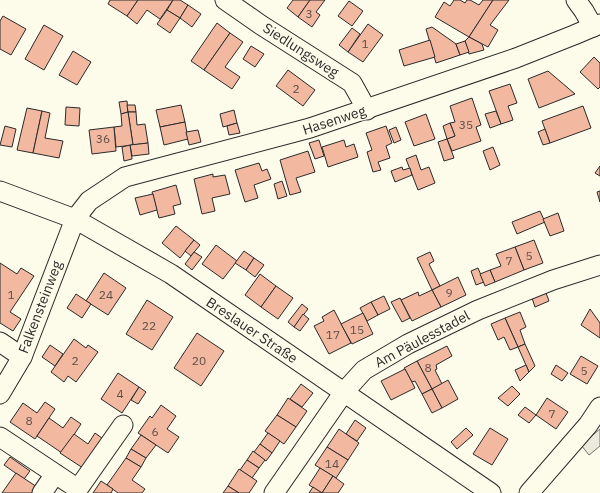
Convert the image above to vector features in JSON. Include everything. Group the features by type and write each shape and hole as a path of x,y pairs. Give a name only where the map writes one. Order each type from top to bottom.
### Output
{"street":[{"name":"Siedlungsweg","path":"225,0 261,25 352,83 367,110"},
{"path":"576,0 597,25"},
{"name":"Hasenweg","path":"75,219 89,202 125,177 296,132 367,110 516,58 597,25"},
{"name":"Breslauer Straße","path":"0,191 75,219 171,274 491,493"},
{"name":"Falkensteinweg","path":"0,394 22,357 75,219"},
{"name":"Am Päulesstadel","path":"274,493 344,392 364,370 408,344 478,310 553,280 600,265"},
{"path":"0,342 22,357"},
{"path":"529,493 594,420 600,407"},
{"path":"0,437 78,489 123,425"},
{"path":"42,493 55,474"}],"shaded area":[{"path":"600,429 600,446 589,455 581,445"}],"building":[{"path":"110,0 138,0 127,16 108,4"},
{"path":"138,0 173,0 160,19 147,10 137,24 127,16"},
{"path":"173,0 180,0 188,5 180,18 167,10"},
{"path":"293,0 310,0 298,17 287,8"},
{"path":"310,0 325,0 316,12 320,15 312,27 298,17"},
{"path":"454,0 460,0 465,3 467,0 470,0 479,5 483,0 493,0 469,37 435,17 444,2 450,6"},
{"path":"493,0 509,0 490,25 498,30 488,47 469,37"},
{"path":"349,1 363,11 352,26 338,16"},
{"path":"188,5 201,14 192,27 180,18"},
{"path":"167,10 180,18 170,33 157,24"},
{"path":"3,16 26,29 11,55 0,49 0,21"},
{"path":"217,23 230,33 204,70 191,61"},
{"path":"368,24 383,35 363,62 348,52"},
{"path":"44,25 63,36 44,70 25,59"},
{"path":"432,27 456,44 460,55 436,63 426,29"},
{"path":"352,28 360,34 348,52 339,45"},
{"path":"230,33 243,42 225,67 240,77 232,89 204,70"},
{"path":"469,37 482,44 484,50 469,54 465,41"},
{"path":"430,40 435,57 404,66 399,50"},
{"path":"465,41 469,52 460,55 456,44"},
{"path":"251,46 264,54 255,67 243,59"},
{"path":"73,51 91,62 77,85 59,75"},
{"path":"594,57 600,63 600,87 598,89 580,72"},
{"path":"288,70 315,90 303,106 276,86"},
{"path":"548,71 575,94 539,108 528,79"},
{"path":"510,84 517,103 508,106 513,120 501,124 489,91"},
{"path":"472,98 481,125 476,127 481,141 452,151 447,139 455,136 450,123 455,122 450,106"},
{"path":"127,101 128,112 121,114 119,102"},
{"path":"127,105 135,105 136,112 128,112"},
{"path":"181,105 185,122 160,127 156,110"},
{"path":"583,106 591,128 550,143 542,121"},
{"path":"66,107 80,108 79,126 65,125"},
{"path":"27,108 42,111 33,153 17,150"},
{"path":"234,110 237,123 223,127 220,114"},
{"path":"42,111 50,113 45,138 63,141 59,158 33,153"},
{"path":"496,111 501,124 490,128 485,114"},
{"path":"128,112 136,112 137,125 145,124 148,143 133,145"},
{"path":"128,112 133,145 116,147 114,127 122,126 121,114"},
{"path":"426,114 435,139 414,146 405,122"},
{"path":"185,122 188,139 164,145 160,127"},
{"path":"237,123 240,133 229,135 227,126"},
{"path":"450,123 455,136 447,139 443,126"},
{"path":"5,126 16,129 12,147 0,145"},
{"path":"386,126 392,143 386,146 390,158 378,162 381,170 373,172 367,152 372,150 366,133"},
{"path":"114,127 116,151 92,154 89,130"},
{"path":"396,127 401,140 394,143 389,130"},
{"path":"545,129 550,143 543,145 538,132"},
{"path":"198,130 201,142 189,145 186,132"},
{"path":"447,139 454,158 444,161 438,142"},
{"path":"319,140 324,156 315,159 309,143"},
{"path":"344,140 346,147 354,144 358,157 328,167 322,147"},
{"path":"148,143 149,154 132,156 130,145"},
{"path":"130,145 132,159 124,161 122,147"},
{"path":"493,147 500,165 490,170 483,151"},
{"path":"308,151 315,172 296,178 301,192 290,195 280,160"},
{"path":"416,155 421,170 429,167 435,183 418,190 406,159"},
{"path":"259,163 262,171 267,169 271,179 254,185 258,198 245,202 235,170"},
{"path":"600,166 600,176 595,173"},
{"path":"402,167 403,170 410,168 412,175 395,182 391,171"},
{"path":"213,174 213,177 225,175 230,194 212,198 215,211 202,214 194,179"},
{"path":"282,181 287,196 278,199 274,184"},
{"path":"176,185 181,204 173,206 175,214 159,218 152,192"},
{"path":"600,191 600,202 597,192"},
{"path":"153,194 157,210 140,215 135,198"},
{"path":"540,211 545,222 517,234 512,222"},
{"path":"558,213 564,231 550,236 543,219"},
{"path":"176,226 194,240 180,258 162,243"},
{"path":"194,240 200,245 191,256 185,251"},
{"path":"534,240 543,263 524,270 515,247"},
{"path":"216,245 237,261 223,279 202,264"},
{"path":"515,247 524,270 495,282 490,270 501,266 496,254"},
{"path":"244,251 254,258 246,270 235,263"},
{"path":"194,252 202,257 192,270 185,264"},
{"path":"430,252 434,261 429,264 440,286 432,290 417,258"},
{"path":"254,258 264,265 255,277 246,270"},
{"path":"0,263 17,274 21,268 34,276 10,312 21,319 13,331 0,323"},
{"path":"478,268 484,282 476,285 471,271"},
{"path":"490,270 495,282 485,286 480,274"},
{"path":"104,273 126,288 108,315 86,301"},
{"path":"260,274 276,286 261,307 245,295"},
{"path":"458,277 466,295 441,307 432,290"},
{"path":"276,286 293,298 278,319 261,307"},
{"path":"432,290 441,307 412,321 401,300 418,292 419,296"},
{"path":"546,293 549,301 535,307 532,298"},
{"path":"76,294 91,304 82,318 67,308"},
{"path":"384,296 390,309 378,315 371,302"},
{"path":"400,298 410,318 402,322 391,302"},
{"path":"147,300 173,317 152,350 126,334"},
{"path":"371,302 378,315 367,321 360,308"},
{"path":"302,304 308,309 294,327 288,322"},
{"path":"590,309 600,323 600,338 581,325"},
{"path":"334,310 351,343 329,354 314,326 324,321 322,317"},
{"path":"520,312 526,327 520,330 525,344 518,347 505,318"},
{"path":"363,313 373,334 352,344 341,324"},
{"path":"303,314 309,319 300,331 294,327"},
{"path":"505,318 518,347 510,350 504,337 498,340 491,324"},
{"path":"197,333 224,351 201,386 174,368"},
{"path":"74,339 86,348 88,345 98,352 76,382 68,376 64,382 51,372"},
{"path":"525,344 535,366 529,372 518,347"},
{"path":"50,345 63,354 55,366 42,357"},
{"path":"447,346 452,356 436,365 437,369 435,370 442,384 432,389 417,361"},
{"path":"581,356 598,366 587,384 570,374"},
{"path":"417,361 432,389 422,394 415,381 412,382 404,368"},
{"path":"526,365 529,372 520,381 515,370"},
{"path":"556,365 568,373 562,381 551,374"},
{"path":"405,369 415,388 391,400 381,381"},
{"path":"118,373 139,387 122,413 101,399"},
{"path":"448,380 458,399 442,408 432,389"},
{"path":"301,384 313,393 302,407 290,399"},
{"path":"512,386 520,394 508,406 498,398"},
{"path":"139,387 146,392 138,404 131,400"},
{"path":"432,389 442,408 432,413 422,394"},
{"path":"288,398 307,411 296,427 277,415"},
{"path":"547,398 568,412 556,429 536,415"},
{"path":"45,402 55,409 35,439 10,422 23,403 37,413"},
{"path":"161,405 176,416 167,429 179,437 168,453 138,433 150,416 152,418"},
{"path":"525,407 536,415 529,423 518,415"},
{"path":"277,415 296,427 284,444 265,431"},
{"path":"71,417 81,424 62,453 37,436 49,418 63,428"},
{"path":"355,420 366,428 357,441 346,434"},
{"path":"466,428 473,435 457,449 451,442"},
{"path":"490,428 508,439 492,465 473,454"},
{"path":"339,429 359,443 348,460 327,447"},
{"path":"95,433 106,441 86,470 60,453 74,434 88,444"},
{"path":"268,433 280,441 272,453 260,444"},
{"path":"141,435 156,445 146,458 131,449"},
{"path":"260,444 272,453 266,461 254,452"},
{"path":"327,447 348,460 336,478 315,465"},
{"path":"131,449 146,458 141,467 126,458"},
{"path":"253,451 265,460 259,468 247,460"},
{"path":"10,457 30,471 24,479 4,465"},
{"path":"126,458 141,467 132,480 145,489 142,493 118,493 107,485"},
{"path":"247,460 259,468 252,478 240,470"},
{"path":"320,468 333,476 322,493 309,485"},
{"path":"239,469 257,481 249,493 239,493 228,486"},
{"path":"16,473 37,487 33,493 2,493"},
{"path":"333,476 344,484 338,493 322,493"},
{"path":"101,481 113,489 111,493 93,493"},
{"path":"228,486 239,493 223,493"},
{"path":"313,487 322,493 309,493"}]}
